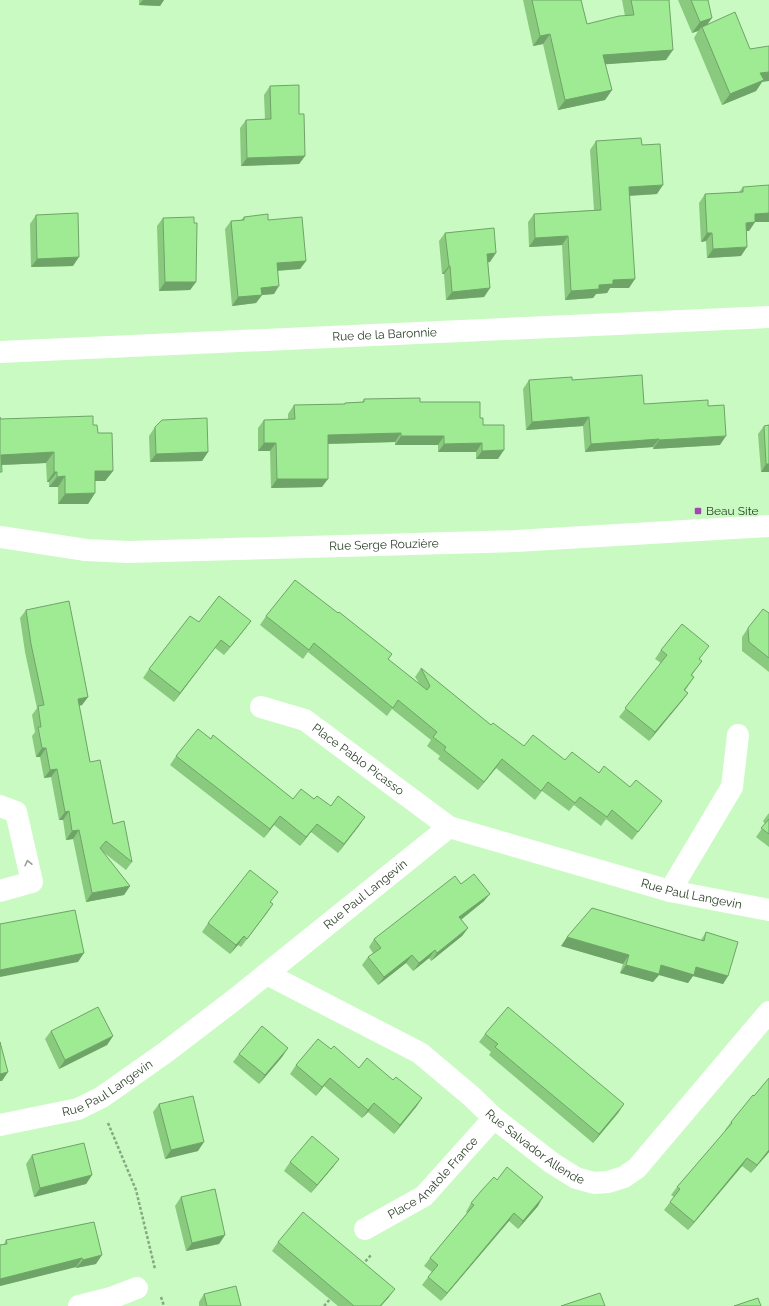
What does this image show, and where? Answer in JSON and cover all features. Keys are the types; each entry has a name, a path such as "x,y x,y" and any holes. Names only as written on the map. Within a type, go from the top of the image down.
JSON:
{"street":[{"name":"Rue de la Baronnie","path":"0,352 769,316"},
{"name":"Rue Serge Rouzière","path":"0,537 86,550 128,552 516,541 769,526"},
{"name":"Place Pablo Picasso","path":"261,707 305,720 449,827"},
{"path":"670,891 732,787 738,735"},
{"path":"0,806 16,812 32,882 0,891"},
{"name":"Rue Paul Langevin","path":"0,1125 78,1109 98,1099 166,1052 267,974 449,827 670,891 769,910"},
{"name":"Rue Salvador Allende","path":"267,974 420,1053 472,1096 494,1118 552,1163 576,1178 594,1183 608,1182 624,1177 637,1168 769,1012"},
{"name":"Place Anatole France","path":"365,1229 424,1196 494,1118"},
{"path":"79,1306 111,1298 137,1288"}],"path":[{"path":"98,1099 136,1190 156,1275"},
{"path":"356,1271 373,1253"},
{"path":"160,1291 164,1306"},
{"path":"324,1306 335,1294"}],"building":[{"path":"532,0 581,0 587,24 619,16 634,15 631,0 669,0 673,50 603,55 612,90 565,100 550,34 540,36"},
{"path":"691,0 708,0 712,18 700,22"},
{"path":"735,12 750,49 769,46 769,72 760,73 764,80 730,94 702,27"},
{"path":"299,85 299,114 304,114 305,156 247,158 246,120 271,119 270,86"},
{"path":"641,138 642,145 660,144 663,185 629,187 635,279 613,280 613,284 599,285 599,289 571,291 568,236 535,238 534,214 601,210 596,141"},
{"path":"769,185 769,213 755,214 755,222 746,223 747,247 713,249 712,233 707,233 705,194 743,192 743,187"},
{"path":"78,213 79,257 37,259 36,215"},
{"path":"268,214 268,220 302,217 306,261 277,263 279,286 261,288 262,295 238,297 231,221 244,220 244,217"},
{"path":"194,217 194,223 197,223 196,282 165,282 163,218"},
{"path":"494,228 496,253 487,254 490,288 452,292 445,233"},
{"path":"642,375 644,404 708,400 708,406 724,405 726,436 591,444 589,417 532,422 529,380 572,377 572,380"},
{"path":"420,398 420,402 480,402 480,418 483,418 483,425 504,425 504,450 482,451 482,443 444,444 444,436 401,436 401,433 328,435 328,479 277,479 276,443 264,443 264,420 295,419 294,405 345,404 364,402 364,399"},
{"path":"93,416 93,425 97,425 98,433 112,433 113,471 95,471 95,493 65,494 65,476 57,477 57,472 54,472 54,452 1,455 2,472 0,472 0,419"},
{"path":"207,418 208,452 156,454 155,427 162,420"},
{"path":"769,425 769,464 766,464 764,426"},
{"path":"295,580 338,613 339,612 392,654 388,659 427,690 430,686 421,668 491,725 493,723 524,746 533,735 565,760 572,752 599,773 604,766 630,787 636,780 662,801 638,832 612,810 607,817 580,797 575,803 548,782 541,791 502,759 484,782 444,750 446,747 433,737 437,732 398,700 393,708 314,643 309,650 266,616"},
{"path":"219,596 251,621 230,647 221,640 180,693 149,669 190,616 199,622"},
{"path":"69,601 88,697 78,699 90,762 100,760 113,824 124,821 132,862 106,841 100,848 130,886 92,893 79,830 72,831 69,811 65,812 57,769 50,770 46,748 42,748 38,727 41,727 38,706 44,705 31,644 26,610"},
{"path":"763,609 769,613 769,658 749,642 748,628"},
{"path":"682,624 709,646 699,659 702,661 691,675 694,677 684,690 688,693 655,732 625,708 667,655 661,650"},
{"path":"198,729 211,739 213,735 293,799 301,789 314,799 317,796 331,806 338,796 365,817 344,844 317,824 306,837 280,816 270,829 176,756"},
{"path":"769,819 769,834 761,828"},
{"path":"250,870 278,892 270,902 273,904 247,939 244,936 236,945 208,923"},
{"path":"474,874 490,894 459,917 468,928 437,953 435,950 419,963 412,955 384,977 368,957 381,948 374,939 455,876 461,884"},
{"path":"592,908 704,941 706,932 738,942 728,976 696,967 694,975 661,965 659,974 626,965 629,955 567,937"},
{"path":"75,910 84,953 0,970 0,924"},
{"path":"98,1007 113,1036 65,1060 51,1031"},
{"path":"508,1007 624,1104 599,1134 495,1047 498,1044 485,1034"},
{"path":"262,1026 288,1048 265,1075 239,1054"},
{"path":"318,1039 331,1049 334,1046 359,1068 367,1058 393,1080 396,1077 422,1098 400,1125 374,1103 368,1110 330,1078 322,1087 296,1065"},
{"path":"0,1042 8,1072 0,1074"},
{"path":"769,1078 769,1150 757,1165 747,1158 694,1222 670,1202 680,1189 677,1187 732,1123 731,1122 753,1095 754,1096"},
{"path":"193,1096 204,1142 171,1150 159,1104"},
{"path":"312,1136 339,1159 317,1185 290,1162"},
{"path":"84,1143 92,1175 40,1188 32,1155"},
{"path":"507,1167 543,1197 523,1221 514,1213 447,1293 428,1277 438,1265 430,1258 474,1205 471,1203 482,1190 494,1177 497,1180"},
{"path":"215,1189 225,1235 192,1243 181,1197"},
{"path":"303,1212 395,1289 380,1306 354,1306 278,1242"},
{"path":"94,1222 102,1255 83,1260 82,1258 0,1279 0,1245 7,1244 6,1240"},
{"path":"236,1286 241,1306 207,1306 204,1294"},
{"path":"600,1293 605,1306 561,1306"},
{"path":"758,1298 761,1306 734,1306"}],"place":[{"name":"Beau Site","path":"698,511"}]}
